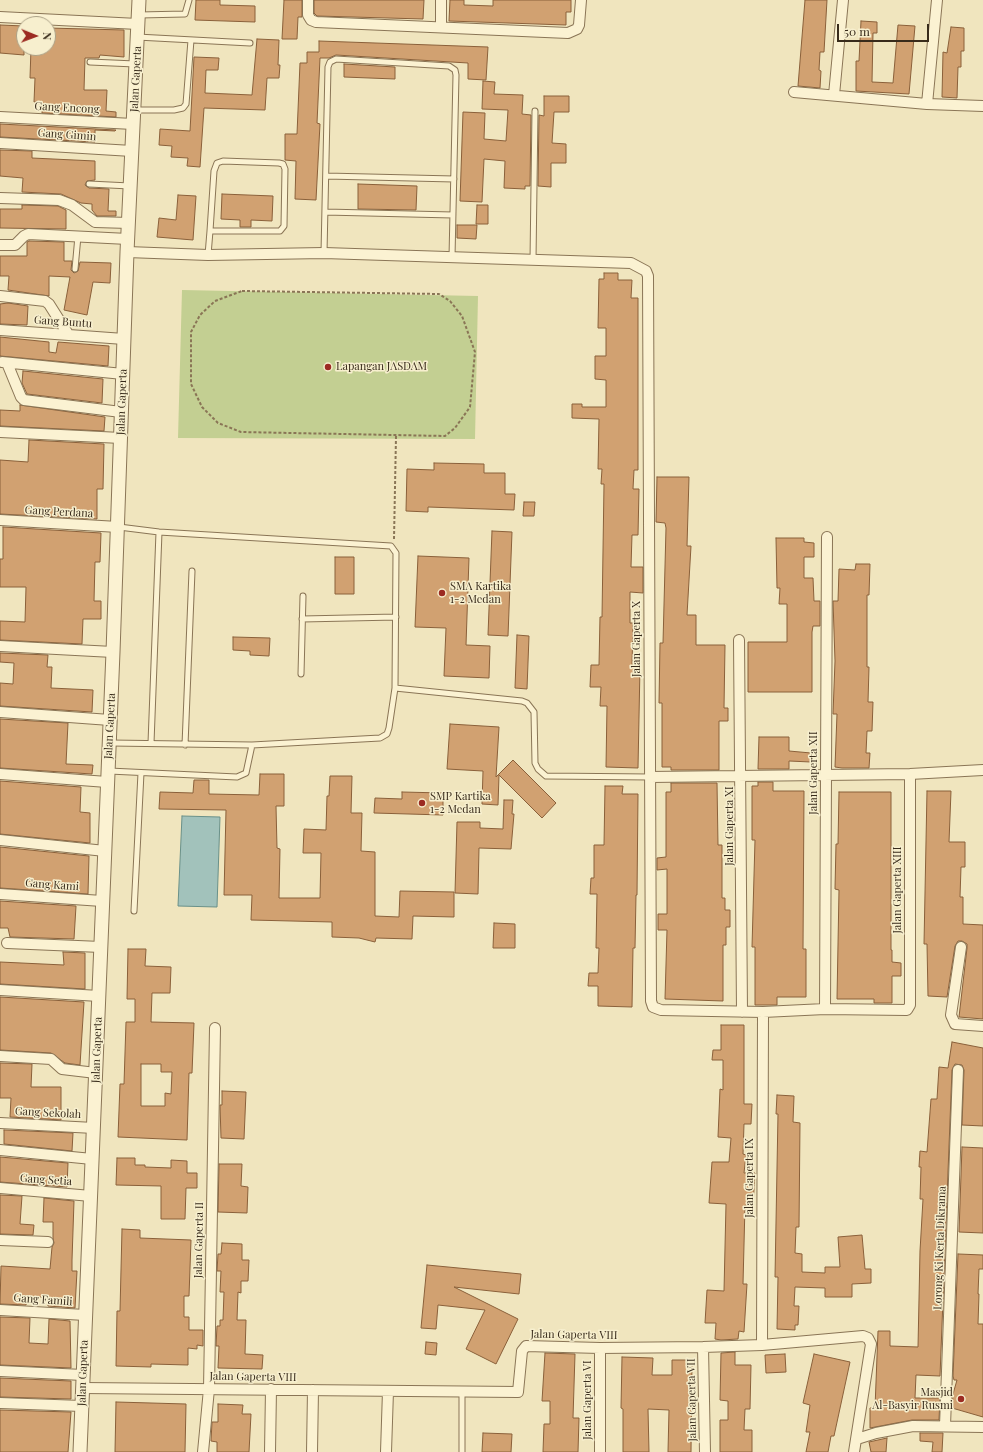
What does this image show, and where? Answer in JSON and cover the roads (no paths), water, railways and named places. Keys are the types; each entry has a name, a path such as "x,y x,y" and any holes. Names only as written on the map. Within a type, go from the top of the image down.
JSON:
{"street":[{"name":"Jalan Gaperta","path":"80,1452 118,527 128,223 139,0"},
{"path":"308,0 308,15 311,20 316,22 568,33 577,29 579,25 581,0"},
{"path":"441,0 441,27"},
{"path":"834,95 843,0"},
{"path":"927,104 937,0"},
{"path":"0,17 138,19"},
{"path":"794,92 927,104 983,106"},
{"name":"Gang Encong","path":"0,117 134,124"},
{"name":"Gang Gimin","path":"0,143 132,151"},
{"path":"0,198 59,200 72,205 95,222 128,223"},
{"path":"0,245 16,245 24,236 28,234 128,238"},
{"path":"127,252 208,255 324,253 534,260"},
{"name":"Jalan Gaperta X","path":"534,260 631,263 642,268 648,276 651,1001 653,1007 661,1010 742,1012"},
{"path":"0,296 45,301 54,310 68,334"},
{"name":"Gang Buntu","path":"0,330 124,339"},
{"path":"3,362 123,374"},
{"path":"3,362 24,400 121,412"},
{"path":"0,432 121,438"},
{"name":"Gang Perdana","path":"0,520 118,527"},
{"name":"Jalan Gaperta XII","path":"825,1009 827,537"},
{"name":"Jalan Gaperta XI","path":"739,640 742,775 742,1012"},
{"path":"0,646 113,652"},
{"path":"0,712 110,720"},
{"path":"650,777 910,774 983,770"},
{"path":"0,774 107,777"},
{"name":"Jalan Gaperta XIII","path":"825,1009 901,1011 907,1010 910,1005 910,774"},
{"path":"0,840 105,851"},
{"name":"Gang Kami","path":"0,894 102,901"},
{"path":"7,943 101,947"},
{"path":"961,947 951,1016 956,1024 983,1026"},
{"path":"0,990 99,996"},
{"path":"742,1012 825,1009"},
{"name":"Jalan Gaperta IX","path":"762,1345 763,1012"},
{"name":"Jalan Gaperta II","path":"203,1452 209,1389 215,1028"},
{"path":"0,1056 51,1059 62,1069 96,1073"},
{"name":"Lorong Ki Kerta Dikrama","path":"945,1426 958,1070"},
{"name":"Gang Sekolah","path":"0,1123 94,1128"},
{"path":"0,1150 92,1159"},
{"name":"Gang Setia","path":"0,1188 91,1196"},
{"path":"0,1240 48,1242"},
{"name":"Gang Famili","path":"0,1310 85,1315"},
{"name":"Jalan Gaperta VIII","path":"82,1388 518,1392 523,1349 526,1346 600,1348 703,1347 762,1345 863,1336 868,1338 871,1344 854,1452"},
{"name":"Jalan Gaperta VII","path":"703,1347 705,1452"},
{"name":"Jalan Gaperta VI","path":"600,1348 600,1452"},
{"path":"0,1371 83,1375"},
{"path":"270,1452 271,1389"},
{"path":"312,1452 313,1390"},
{"path":"386,1452 388,1390"},
{"path":"0,1403 82,1406"},
{"path":"857,1439 876,1433 913,1426 983,1427"}],"lane":[{"path":"138,19 185,14 188,0"},
{"path":"138,37 250,42"},
{"path":"134,110 174,110 183,108 186,104 191,40"},
{"path":"324,253 328,67 330,62 336,59 452,68 456,75 452,258"},
{"path":"90,62 136,64"},
{"path":"534,260 535,111"},
{"path":"208,255 214,171 217,163 223,161 279,162 283,164 285,169 284,226 280,231 210,231"},
{"path":"326,176 454,179"},
{"path":"89,184 130,186"},
{"path":"325,212 453,215"},
{"path":"76,269 78,236"},
{"path":"109,743 252,745 380,738 387,734 389,728 395,688 396,553 394,548 388,545 158,532 118,527"},
{"path":"151,743 158,532"},
{"path":"185,745 192,571"},
{"path":"301,674 303,596"},
{"path":"302,620 396,617"},
{"path":"395,688 515,700 527,703 534,712 535,763 542,774 552,777 650,777"},
{"path":"107,777 142,773 237,778 243,776 248,769 252,745"},
{"path":"134,911 142,773"},
{"path":"462,1391 462,1452"}],"water":[{"path":"182,816 220,817 217,907 178,906"}],"place":[{"name":"Lapangan JASDAM","path":"328,367"},
{"name":"SMA Kartika 1-2 Medan","path":"442,593"},
{"name":"SMP Kartika 1-2 Medan","path":"422,803"},
{"name":"Masjid Al-Basyir Rusmi","path":"961,1399"}]}
